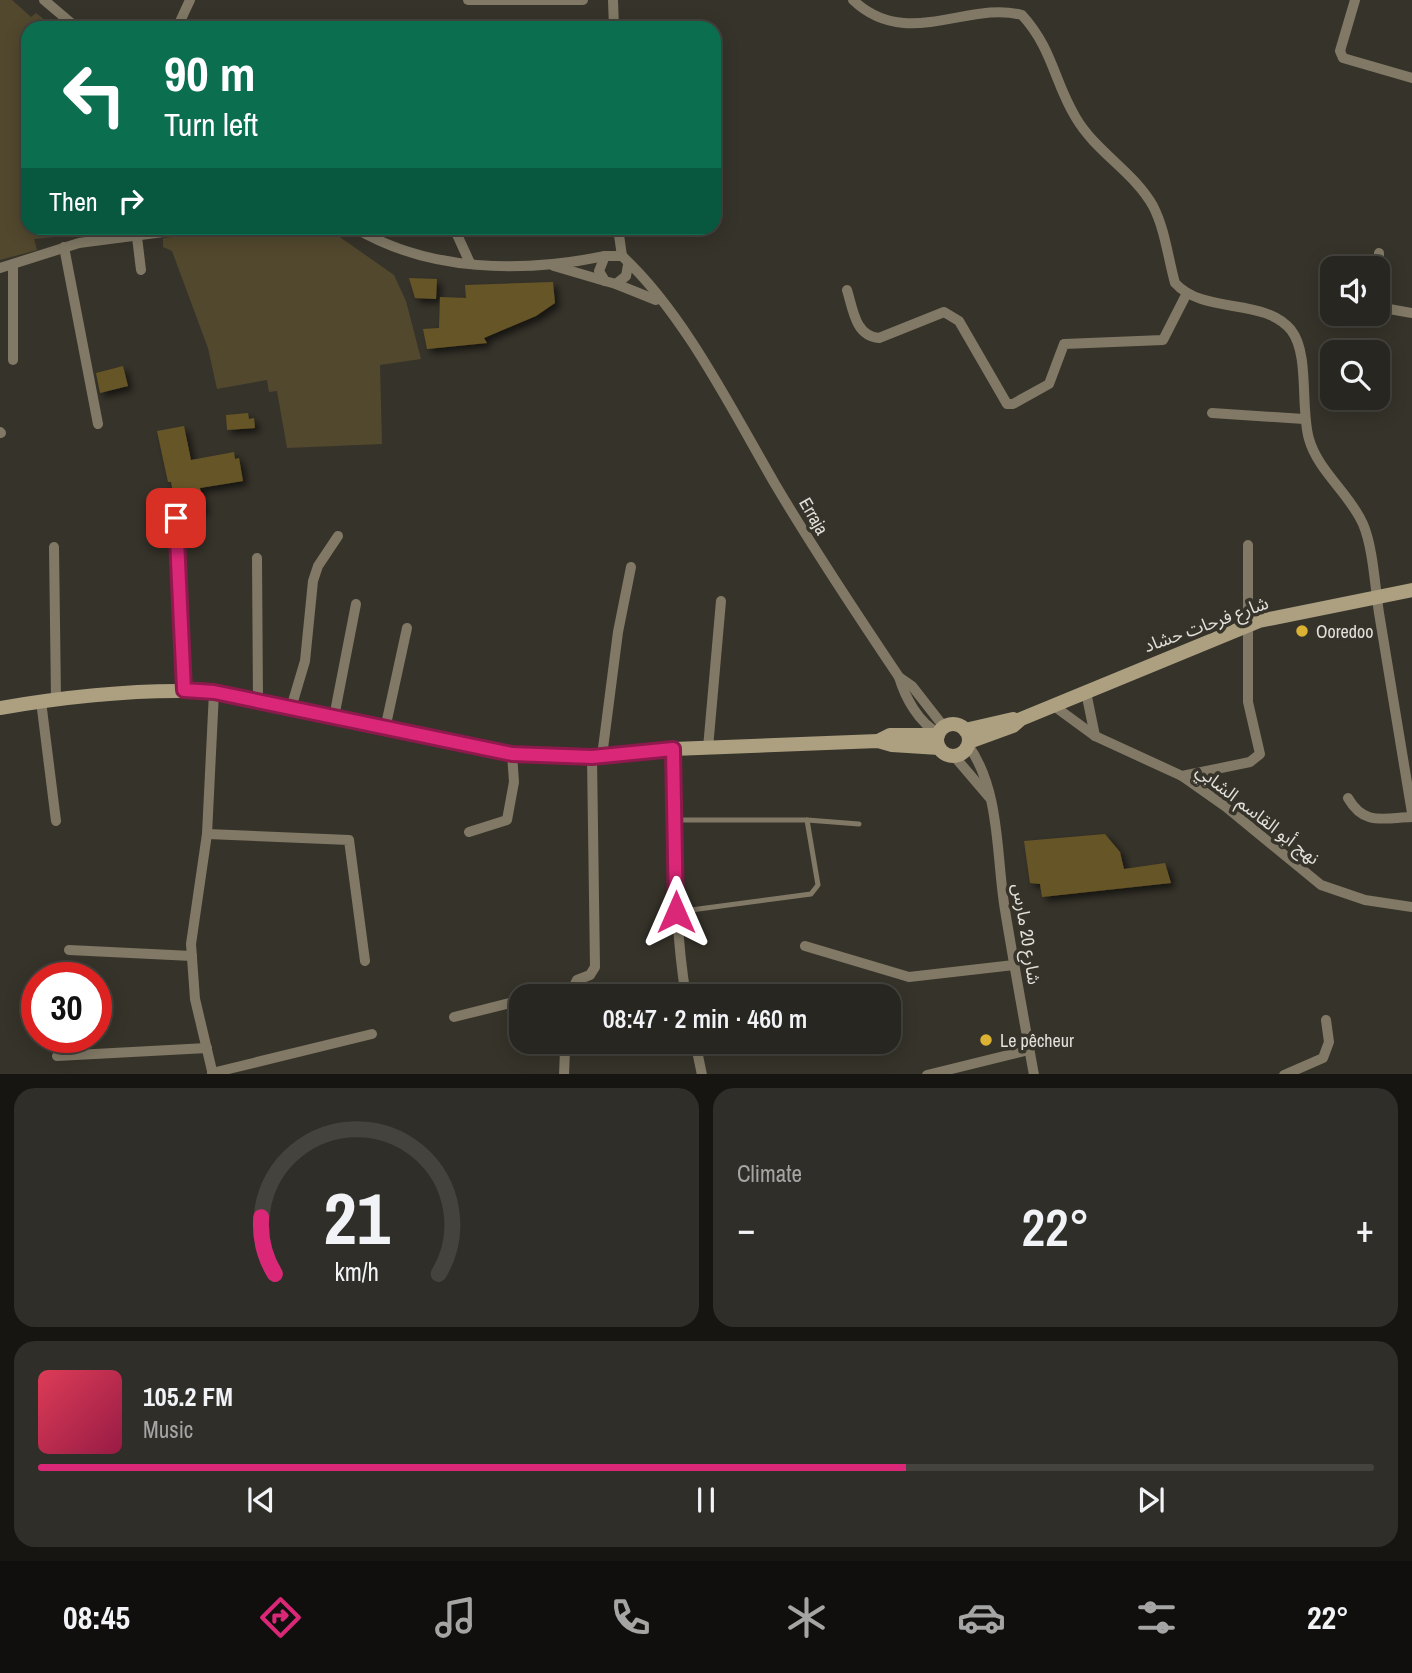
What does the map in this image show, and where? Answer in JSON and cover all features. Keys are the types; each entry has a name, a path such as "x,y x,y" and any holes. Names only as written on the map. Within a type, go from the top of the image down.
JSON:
{"main road":[{"name":"شارع فرحات حشاد","path":"968,739 1013,726 1021,719 1246,626 1412,590"},
{"path":"0,708 48,700 184,690 214,692 512,754 597,756 673,749 878,741 890,735 940,736 958,725 968,739 963,752 954,756 940,736"}],"street":[{"path":"44,0 69,21"},
{"path":"180,21 190,0"},
{"path":"468,0 583,0"},
{"path":"613,0 614,21"},
{"path":"853,0 888,21 936,18 990,9 1022,15 1050,55 1069,107 1081,128 1142,191 1153,207 1175,283 1187,293 1283,322 1292,332 1301,358 1304,419 1310,442 1364,526 1412,815 1367,819 1355,811 1348,798"},
{"path":"1355,0 1340,51 1343,58 1412,78"},
{"path":"0,268 64,247 150,235"},
{"path":"370,235 415,256 470,263 548,265 616,257"},
{"path":"457,235 470,263"},
{"path":"611,282 626,276 616,257 616,235"},
{"path":"137,237 141,270"},
{"path":"64,247 98,424"},
{"path":"1379,253 1378,307 1412,313"},
{"path":"611,282 599,271 616,257"},
{"name":"Erraja","path":"616,257 667,308 726,399 814,551 899,677 912,686 940,736"},
{"path":"13,265 13,359"},
{"path":"548,265 642,292 667,308"},
{"path":"847,290 859,326 864,334 871,337 879,338 944,312 952,314 960,321 1007,404 1013,404 1049,384 1064,344 1163,340 1187,293"},
{"path":"1212,413 1304,419"},
{"path":"176,518 184,690"},
{"path":"291,708 305,661 313,581 318,566 338,536"},
{"path":"1182,776 1250,762 1260,754 1248,702 1248,545"},
{"path":"54,547 48,700 56,821"},
{"path":"257,558 258,701"},
{"path":"576,984 577,980 590,975 595,967 597,756 631,567"},
{"path":"708,748 721,601"},
{"path":"334,717 356,604"},
{"path":"385,729 407,628"},
{"path":"214,692 207,834 194,911 192,956 195,999 213,1074 372,1034"},
{"path":"1086,692 1095,736"},
{"name":"نهج أبو القاسم الشابي","path":"1054,706 1095,736 1182,776 1226,807 1321,885 1365,900 1412,907"},
{"name":"شارع 20 مارس","path":"968,739 983,768 990,799 1014,965 1034,1074"},
{"path":"673,749 676,912 685,984"},
{"path":"469,832 507,820 514,782 512,754"},
{"path":"954,756 990,799"},
{"path":"207,834 349,840 366,961"},
{"path":"805,946 909,977 1014,965"},
{"path":"69,950 192,956"},
{"path":"454,1017 509,1003"},
{"path":"1284,1074 1323,1058 1329,1042 1326,1020"},
{"path":"57,1056 207,1048"},
{"path":"927,1074 1029,1050"},
{"path":"564,1074 565,1054"},
{"path":"698,1054 702,1074"}],"lane":[{"path":"676,820 807,820 859,824"},
{"path":"676,912 811,894 818,885 807,820"}],"shaded area":[{"path":"0,0 12,0 31,17 36,13 46,21 21,21 21,235 75,235 34,239 37,250 0,260"},
{"path":"186,235 337,235 394,275 406,301 421,359 380,365 382,444 287,448 277,391 269,392 267,380 217,389 208,348 172,251 163,247 163,238"}],"building":[{"path":"409,278 437,279 436,299 415,298"},
{"path":"553,282 555,303 536,316 484,338 487,343 427,349 423,329 439,328 440,297 466,298 465,285"},
{"path":"123,366 128,386 100,393 96,373"},
{"path":"248,413 249,419 254,418 255,428 227,430 226,415"},
{"path":"184,426 191,460 234,452 235,459 239,458 243,481 200,488 204,511 183,515 178,503 175,504 171,482 168,482 157,431"},
{"path":"1105,834 1120,852 1124,869 1165,863 1171,883 1042,897 1040,884 1030,883 1024,841"}],"place":[{"name":"Ooredoo","path":"1302,631"},
{"name":"Le pêcheur","path":"986,1040"}],"route":[{"path":"176,518 184,690 214,692 467,747 512,754 592,757 673,749 676,912"}]}
